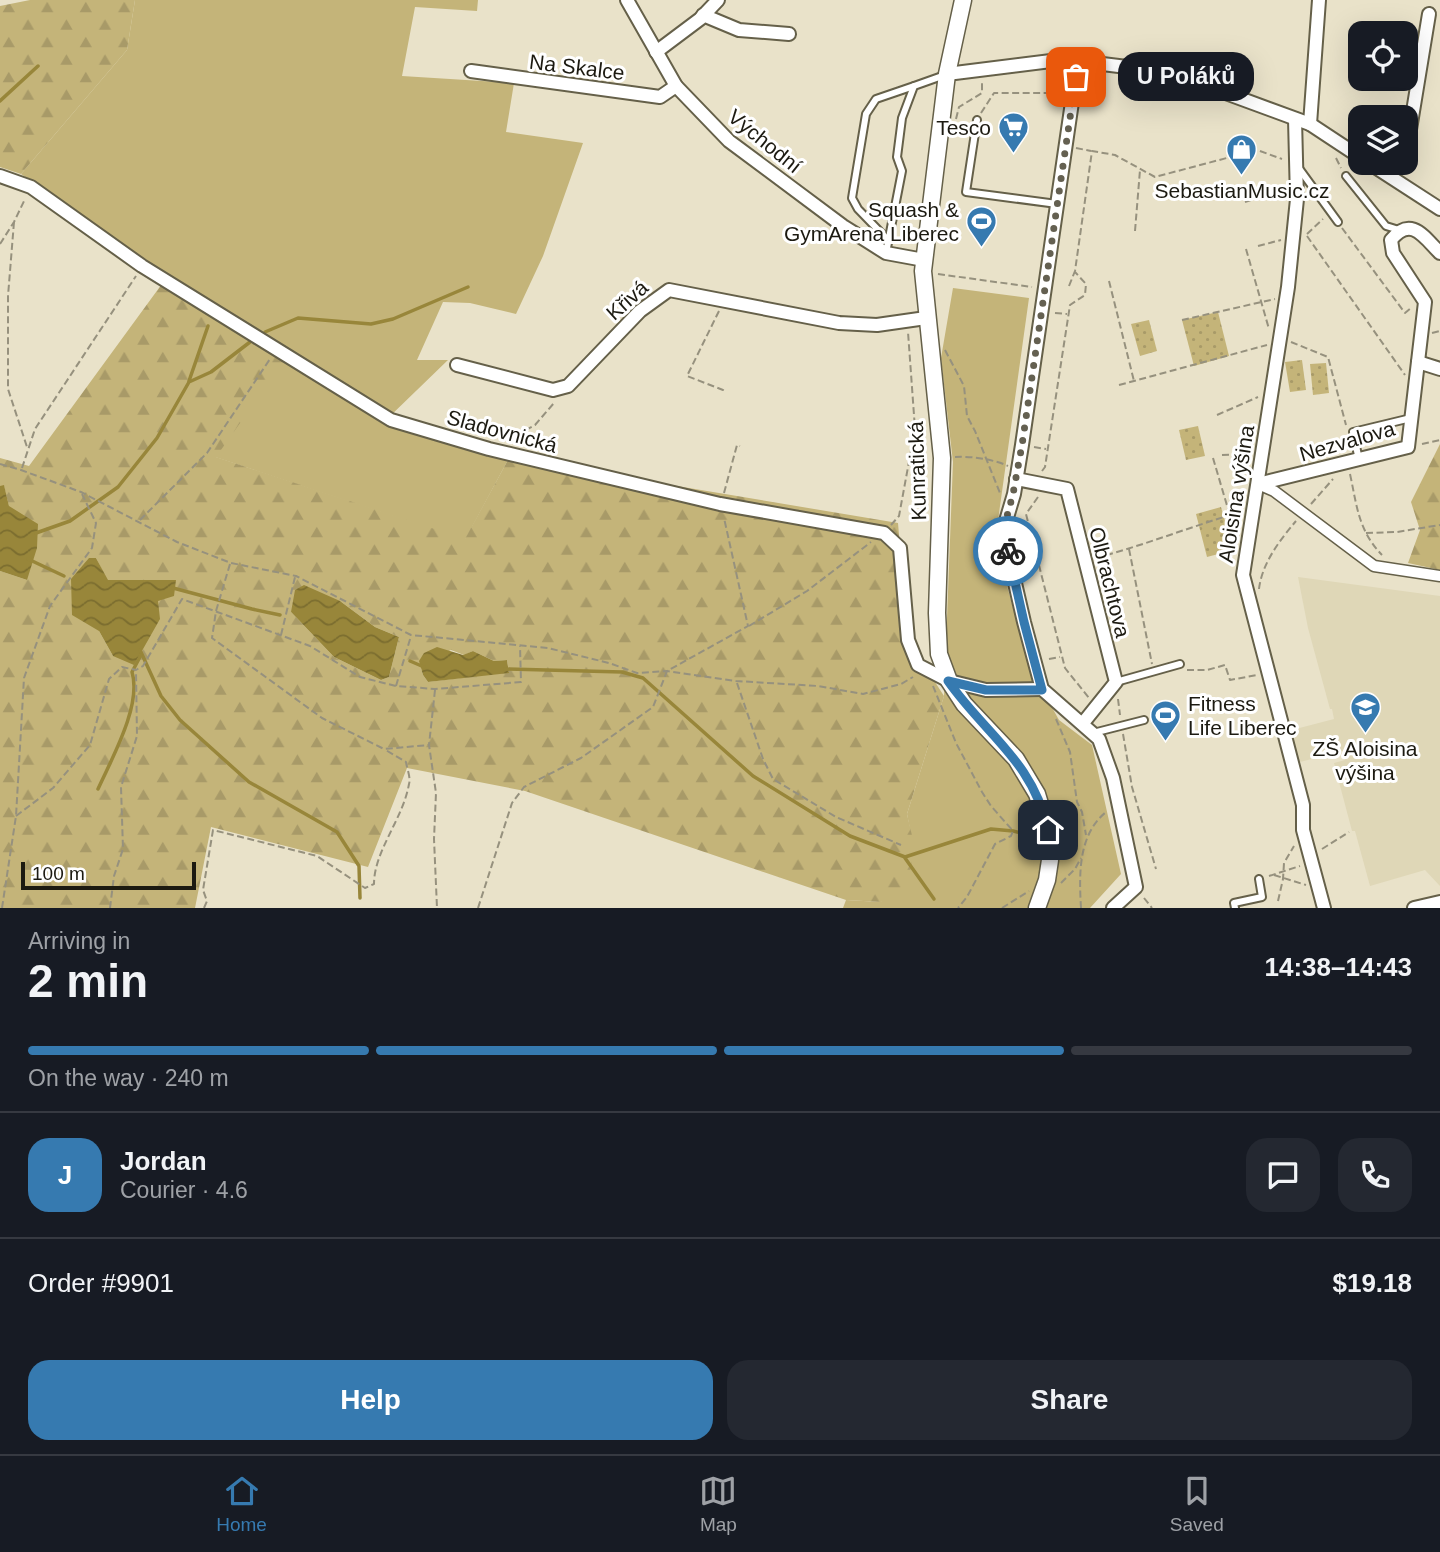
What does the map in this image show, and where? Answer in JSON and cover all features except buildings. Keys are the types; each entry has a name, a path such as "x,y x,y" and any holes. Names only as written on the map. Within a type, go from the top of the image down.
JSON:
{"street":[{"name":"Východní","path":"627,0 676,86 729,141 843,226 923,266"},
{"path":"656,52 704,15 718,0"},
{"name":"Kunratická","path":"963,0 947,74 923,266 926,318 942,458 937,613 939,654 948,681 964,704 1016,759 1037,794 1044,812 1050,860 1037,908"},
{"path":"1310,124 1319,0"},
{"path":"1414,105 1429,14"},
{"path":"704,15 739,30 789,34"},
{"path":"947,74 980,68 1078,61 1135,68 1204,85 1310,124 1348,149"},
{"path":"1078,61 1017,475 1003,531 1042,690 1099,739 1113,778 1136,887 1113,908"},
{"name":"Na Skalce","path":"471,71 660,97 676,86"},
{"name":"Aloisina výšina","path":"1295,119 1296,185 1293,237 1243,575 1303,804 1303,830 1324,908"},
{"path":"1387,175 1440,209"},
{"path":"1401,184 1403,175"},
{"name":"Sladovnická","path":"0,176 31,187 142,266 391,421 489,449 720,504 884,533"},
{"path":"1399,230 1406,227 1416,230 1440,253"},
{"name":"Nezvalova","path":"1258,484 1408,447 1425,302 1393,253 1391,240 1399,230"},
{"name":"Křivá","path":"568,386 640,311 669,290 839,323 877,325 926,318"},
{"path":"1418,362 1440,369"},
{"path":"457,365 553,390 568,386"},
{"name":"Olbrachtova","path":"1017,475 1032,482 1067,489 1116,682"},
{"path":"1258,484 1274,491 1374,566 1440,576"},
{"path":"884,533 900,548 908,640 918,665 948,681 986,690 1042,690"},
{"path":"1083,723 1116,682"},
{"path":"1414,908 1440,902"}],"lane":[{"path":"887,246 852,198 866,114 876,99 947,74"},
{"path":"887,246 902,171 897,157 902,118 914,86"},
{"path":"977,120 966,192 1057,204"},
{"path":"1296,164 1338,222"},
{"path":"1346,176 1386,226 1399,230"},
{"path":"1354,461 1353,432 1412,418"},
{"path":"1116,682 1180,664"},
{"path":"1093,733 1144,720"},
{"path":"1235,908 1234,903 1262,897 1259,879"}],"path":[{"path":"956,119 959,107 982,93 980,68"},
{"path":"977,120 994,93 1074,93"},
{"path":"1339,143 1336,160 1346,176"},
{"path":"1066,147 1115,155 1155,177 1257,150 1296,164"},
{"path":"1069,286 1075,271 1092,151"},
{"path":"1135,230 1140,169"},
{"path":"1245,202 1296,185"},
{"path":"0,244 31,187"},
{"path":"1331,213 1306,235 1415,389"},
{"path":"14,222 8,296 8,389 27,448"},
{"path":"1338,222 1405,313"},
{"path":"1258,246 1293,237"},
{"path":"1246,249 1277,342"},
{"path":"22,470 35,429 142,266"},
{"path":"923,266 1045,289"},
{"path":"1032,482 1045,467 1070,305 1085,295 1086,284 1075,271"},
{"path":"1109,281 1134,381"},
{"path":"1182,320 1286,298"},
{"path":"724,300 687,376 723,390 724,386"},
{"path":"1042,311 1068,314"},
{"path":"478,908 512,803 524,787 581,758 653,707 667,671 807,591 884,533 899,516 915,429 907,322"},
{"path":"1119,386 1277,342 1328,357 1347,430 1353,432"},
{"path":"139,520 207,453 277,348"},
{"path":"945,348 964,386 967,416 1009,511"},
{"path":"489,449 535,425 568,386"},
{"path":"1217,415 1272,391"},
{"path":"1408,447 1440,440"},
{"path":"740,446 737,445 720,504 748,626"},
{"path":"1222,456 1262,454"},
{"path":"942,458 965,457 1000,462 1017,475"},
{"path":"1213,458 1237,540"},
{"path":"1259,591 1260,580 1278,542 1354,461"},
{"path":"1354,461 1367,540 1396,570"},
{"path":"0,464 81,492 177,542 231,564 296,576 411,635 548,648 637,673 667,671 736,681 818,685 863,694 901,684 925,669 945,711 956,743 975,779 991,806 1013,831 1011,836 995,844 967,897 958,908"},
{"path":"1046,485 1026,514 1061,656 1069,676 1096,706"},
{"path":"2,908 16,816 24,678 50,606 92,548 96,523 81,492"},
{"path":"1085,560 1129,550 1156,538 1230,515"},
{"path":"1365,533 1397,532 1440,524"},
{"path":"1129,550 1153,672"},
{"path":"204,908 207,901 202,890 213,830 317,856 365,888 374,884 374,869 396,825 410,782 406,762 322,718 212,638 216,611 231,564"},
{"path":"281,635 296,576"},
{"path":"16,816 53,788 90,746 109,679 122,667 136,670 143,666 182,599 310,646 360,677 396,686 435,689 521,682 520,645"},
{"path":"396,686 411,635"},
{"path":"1034,663 1061,656"},
{"path":"1180,664 1189,671 1225,665 1230,680 1268,672"},
{"path":"110,908 114,876 123,849 121,787 137,736 136,670"},
{"path":"736,681 763,759 773,779 836,817 901,845"},
{"path":"1116,682 1132,787 1156,869"},
{"path":"435,689 429,745 436,793 433,839 437,908"},
{"path":"1052,710 1070,752 1077,802 1082,811 1086,835 1082,857 1081,908"},
{"path":"384,749 429,745"},
{"path":"1086,835 1094,823 1118,803"},
{"path":"1278,901 1284,863 1293,848 1295,838 1303,830"},
{"path":"1259,879 1284,872 1310,860 1349,832"},
{"path":"1002,908 1026,892 1044,890 1063,882 1082,857"},
{"path":"1273,875 1319,891"}],"shaded area":[{"name":"ZŠ Aloisina výšina","path":"1298,577 1440,596 1440,886 1425,870 1370,886 1334,763 1345,760 1343,751 1296,763 1288,731 1334,719 1308,628"}],"green space":[{"path":"30,0 135,0 127,50 21,174 0,167 0,6"},
{"path":"135,0 478,0 477,11 415,7 402,76 514,83 506,132 583,143 543,256 516,314 470,303 443,302 417,360 448,360 386,420 509,458 465,540 215,457 167,277 21,174 127,50"},
{"path":"167,277 286,358 216,457 465,539 509,458 898,523 908,640 944,696 907,814 914,844 908,888 881,902 846,900 525,791 407,768 368,867 211,827 195,908 0,908 0,571 27,580 4,486 0,486 0,458 29,466","holes":["96,558 107,580 113,656 99,631","340,601 375,627 399,637 389,677 381,680 334,657 291,612","451,650 464,655 473,651 494,661 507,660 509,672 428,682 420,664"]},
{"path":"953,288 1029,298 995,542 1029,666 1059,720 1092,745 1121,874 1090,908 843,908 846,900 881,902 913,844 907,814 944,696 953,462 941,358"},
{"path":"1218,312 1229,356 1194,366 1182,320"},
{"path":"1149,320 1157,351 1140,356 1131,324"},
{"path":"1302,360 1306,390 1290,392 1285,362"},
{"path":"1326,363 1329,393 1313,395 1310,364"},
{"path":"1198,426 1205,456 1186,460 1179,430"},
{"path":"1440,444 1440,570 1408,563 1420,530 1411,502"},
{"path":"1221,507 1233,550 1207,557 1196,514"}],"water":[{"path":"4,485 9,506 38,524 37,548 27,580 0,571 0,486"},
{"path":"89,558 96,558 108,580 176,580 174,596 158,601 160,619 134,665 113,656 99,631 72,615 71,579"},
{"path":"304,585 340,601 375,627 399,637 389,677 381,680 334,657 291,612 295,590"},
{"path":"437,647 463,655 473,651 494,661 507,660 509,673 428,682 419,661 424,653"}],"waterway":[{"path":"0,101 38,66"},
{"path":"265,332 298,318 371,324 393,319 468,287"},
{"path":"189,381 208,326"},
{"path":"36,533 70,521 118,487 157,438 189,382 211,372 250,342"},
{"path":"28,559 64,576"},
{"path":"173,588 280,615"},
{"path":"140,650 161,696 180,720 249,782 337,832 359,866 360,898"},
{"path":"98,789 124,731 133,700 132,672 141,655"},
{"path":"410,661 424,667"},
{"path":"505,669 622,672 643,678 753,776 850,836 905,857 991,829 1030,835"},
{"path":"905,858 934,899"}],"way so far":[{"path":"1008,551 1003,531 1022,445 1076,77"}],"place":[{"name":"U Poláků","path":"1076,77"},
{"name":"Tesco","path":"1014,154"},
{"name":"SebastianMusic.cz","path":"1242,177"},
{"name":"Squash & GymArena Liberec","path":"982,248"},
{"name":"ZŠ Aloisina výšina","path":"1365,735"},
{"name":"Fitness Life Liberec","path":"1165,742"}],"route":[{"path":"1008,551 1042,690 986,690 948,681 964,704 1003,744 1028,776 1044,812 1048,830"}]}
